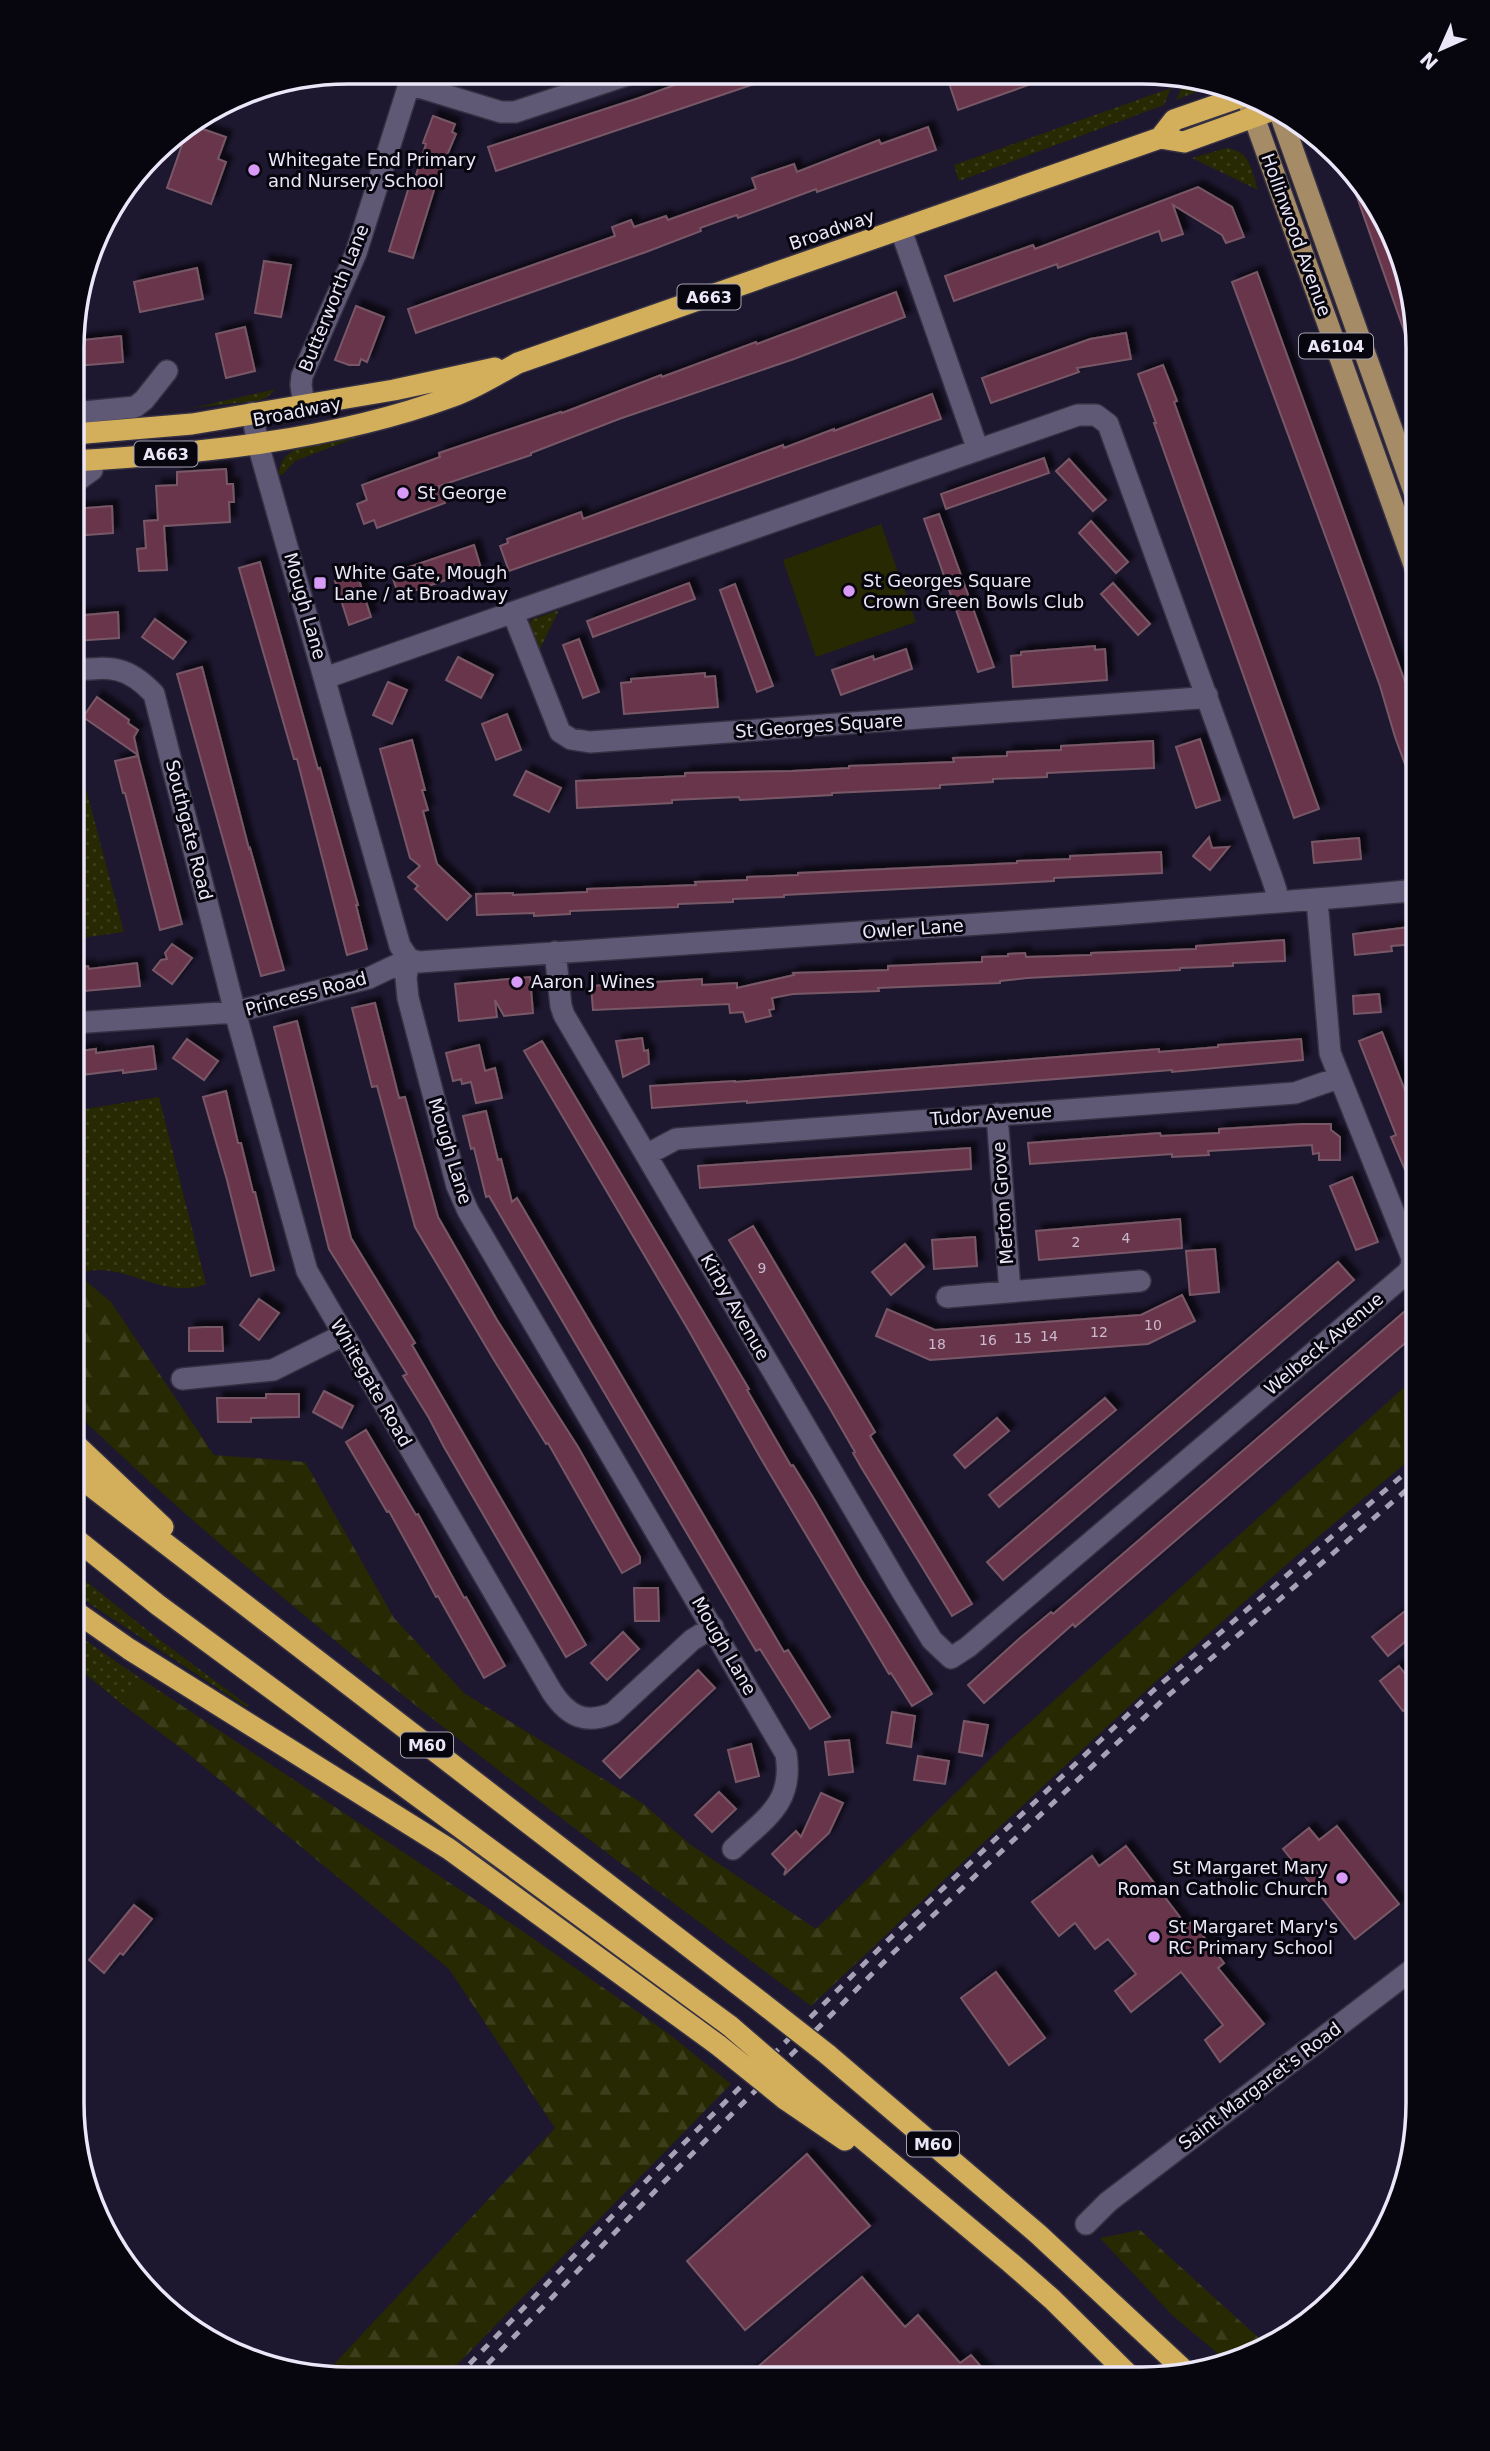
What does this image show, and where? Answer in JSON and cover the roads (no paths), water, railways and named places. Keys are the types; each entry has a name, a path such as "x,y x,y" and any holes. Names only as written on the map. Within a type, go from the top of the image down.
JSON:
{"highway":[{"name":"Broadway","path":"1160,138 1174,120 1230,99"},
{"name":"Broadway","path":"84,461 258,444 381,419 453,397 518,363 1160,138 1184,142 1265,114"},
{"name":"Broadway","path":"84,432 192,425 394,390 443,377 518,363"},
{"path":"84,1453 267,1623"},
{"name":"M60","path":"84,1479 827,2054 1075,2266 1178,2365"},
{"name":"M60","path":"84,1546 158,1605 730,2026 791,2092"},
{"name":"M60","path":"84,1617 129,1649 449,1849 718,2045 791,2092 940,2203 1052,2299 1121,2367"}],"main road":[{"name":"Hollinwood Avenue","path":"1251,108 1406,542"},
{"name":"Hollinwood Avenue","path":"1284,126 1406,469"},
{"path":"1285,204 1309,196"}],"street":[{"name":"Butterworth Lane","path":"304,405 302,376 356,253 409,84"},
{"path":"427,84 501,112 514,112 587,84"},
{"path":"901,230 978,450"},
{"path":"84,413 135,407 167,371"},
{"name":"Mough Lane","path":"253,414 258,444 400,946 409,959 406,978 408,998 457,1186 468,1211 786,1754 789,1774 786,1793 776,1809 733,1849"},
{"path":"326,678 1078,415 1096,415 1108,424 1276,890 1277,902"},
{"path":"84,462 92,470 84,476"},
{"name":"St Georges Square","path":"513,613 560,732 571,739 590,742 1199,698 1207,695"},
{"name":"Southgate Road","path":"84,669 106,667 123,670 154,694 235,1012"},
{"name":"Owler Lane","path":"409,959 419,962 817,936 1406,891"},
{"name":"Welbeck Avenue","path":"1317,900 1330,1052 1338,1078 1406,1243"},
{"name":"Kirby Avenue","path":"555,952 564,1015 903,1593 942,1652"},
{"name":"Princess Road","path":"84,1022 235,1012 369,978 409,959"},
{"name":"Whitegate Road","path":"235,1012 307,1272 561,1706 581,1718 600,1718 613,1713 692,1640 713,1627"},
{"name":"Tudor Avenue","path":"646,1155 676,1139 1295,1093 1338,1078"},
{"name":"Merton Grove","path":"997,1115 1010,1292"},
{"name":"Welbeck Avenue","path":"942,1652 950,1658 968,1647 1406,1274"},
{"path":"947,1297 1140,1281"},
{"path":"182,1379 273,1370 343,1335"},
{"name":"Saint Margaret's Road","path":"1086,2224 1109,2214 1406,1975"}],"railway":[{"path":"467,2367 650,2177 885,1943 1154,1690 1406,1472"},
{"path":"485,2367 660,2186 894,1952 1163,1700 1406,1490"}],"place":[{"name":"Whitegate End Primary and Nursery School","path":"254,170"},
{"name":"St George","path":"403,493"},
{"name":"White Gate, Mough Lane / at Broadway","path":"320,583"},
{"name":"St Georges Square Crown Green Bowls Club","path":"849,591"},
{"name":"Aaron J Wines","path":"517,982"},
{"name":"St Margaret Mary Roman Catholic Church","path":"1342,1878"},
{"name":"St Margaret Mary's RC Primary School","path":"1154,1937"}]}
